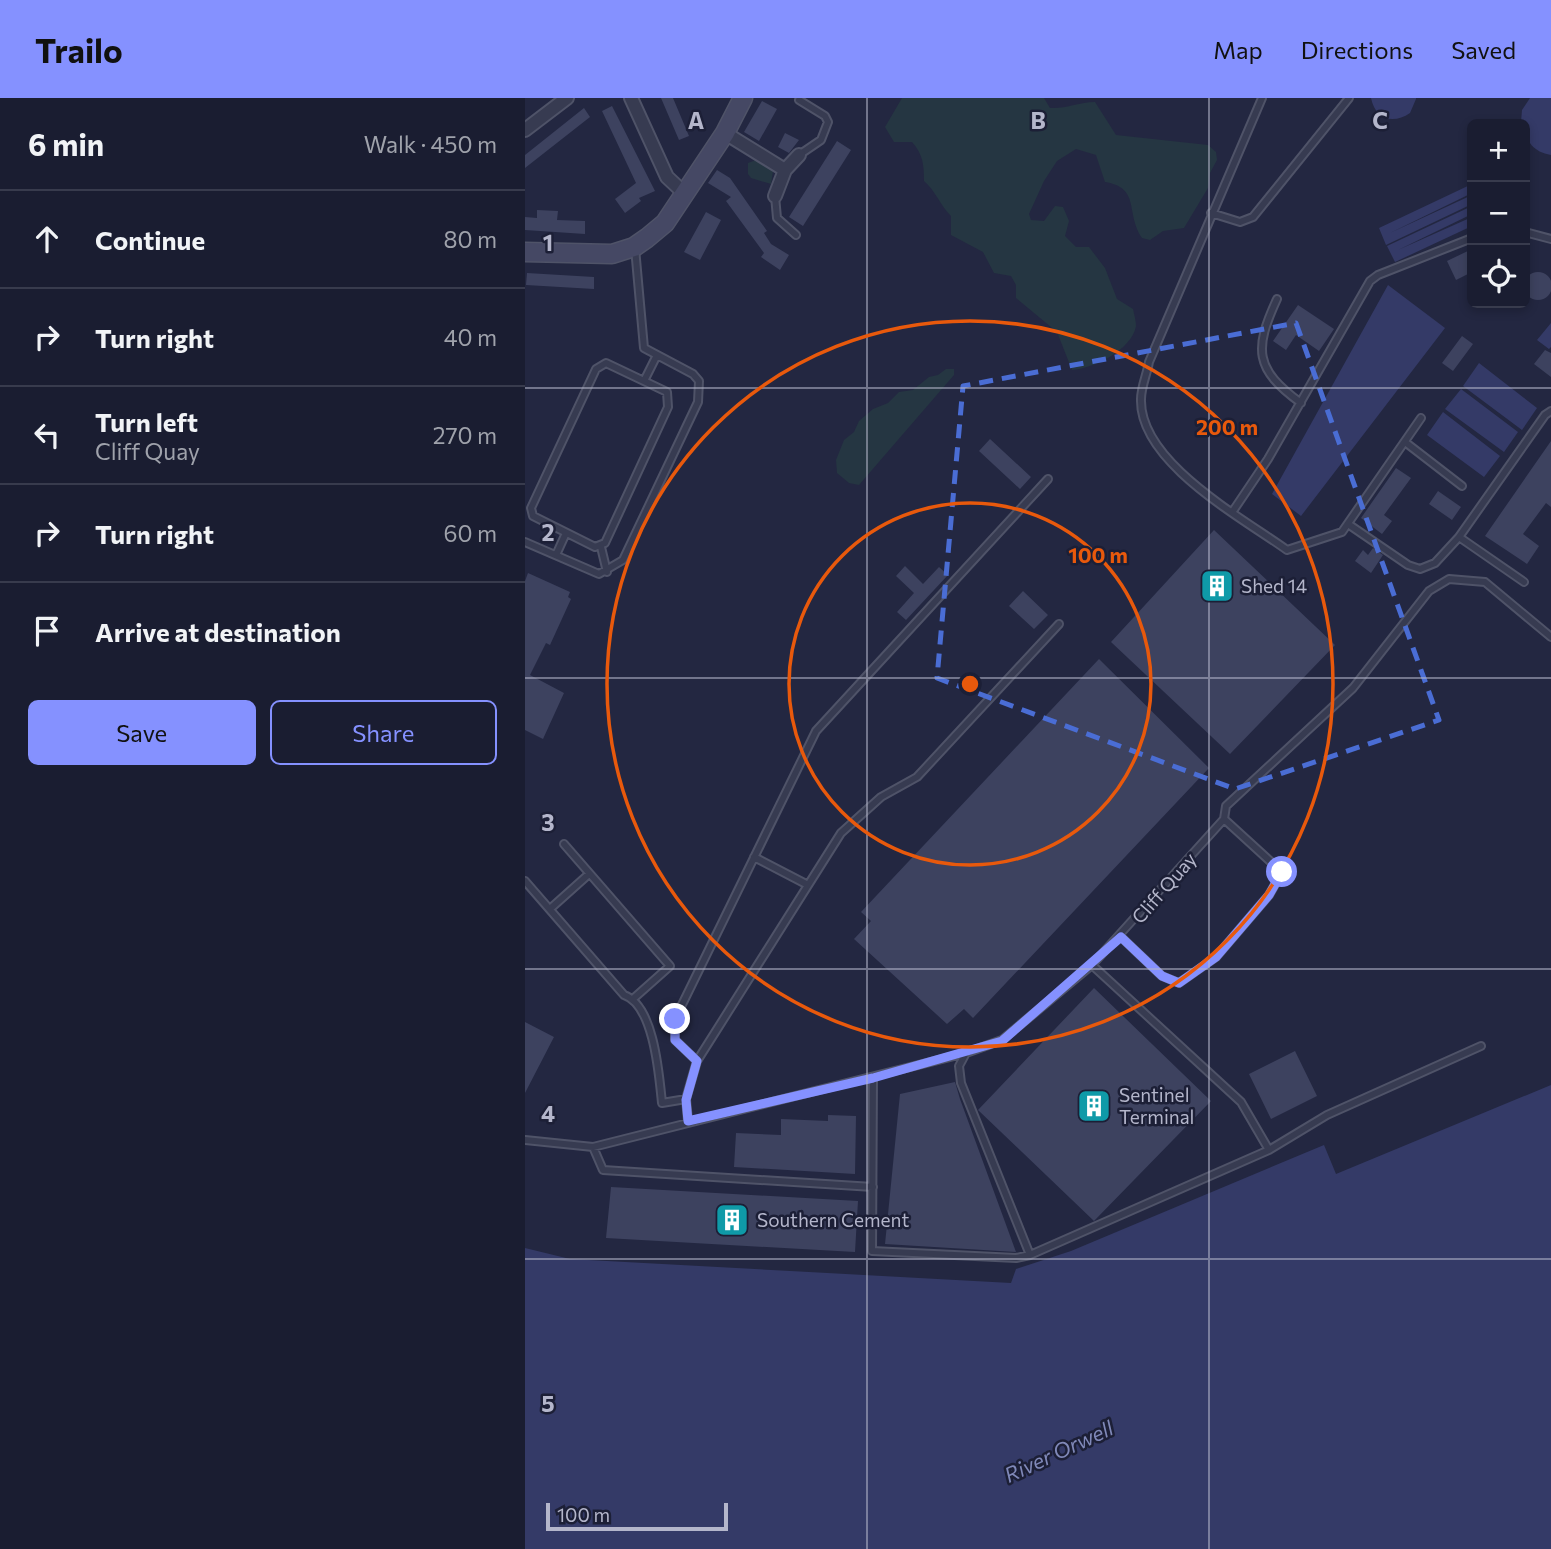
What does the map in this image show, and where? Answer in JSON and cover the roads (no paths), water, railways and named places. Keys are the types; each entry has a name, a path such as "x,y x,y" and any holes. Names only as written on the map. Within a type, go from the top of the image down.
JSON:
{"street":[{"path":"525,130 567,98"},
{"path":"631,98 667,177 683,192"},
{"path":"525,252 590,256 612,254 634,247 665,223 725,132 743,98"},
{"path":"725,132 785,170"},
{"path":"775,196 785,170 799,155"}],"lane":[{"path":"1262,98 1149,362 1141,400 1150,437 1174,468 1287,550 1342,532 1422,418"},
{"path":"1211,213 1240,222 1253,217 1349,98"},
{"path":"799,100 825,116 828,122 821,140 799,155"},
{"path":"775,196 777,218 796,235"},
{"path":"1530,233 1551,239"},
{"path":"1233,511 1301,403 1370,281 1378,275 1467,240"},
{"path":"525,542 599,574 607,572 623,560 698,402 699,381 693,374 644,348 634,247"},
{"path":"1277,299 1262,331 1260,353 1266,370 1281,388 1301,403"},
{"path":"644,381 657,355"},
{"path":"601,547 533,516 531,508 596,369 606,363 667,392 669,407 601,547 607,572"},
{"path":"1348,524 1408,565 1420,569 1435,563 1459,537 1545,415 1551,411"},
{"path":"1405,442 1462,486"},
{"path":"697,1061 675,1040 675,1019 816,731 830,712 1048,479"},
{"path":"556,555 566,533"},
{"path":"1459,537 1524,583"},
{"name":"Cliff Quay","path":"525,1140 593,1147 688,1121 873,1078 1002,1041 1121,937 1224,820 1226,806 1353,688 1429,591 1449,579 1485,582 1551,637"},
{"path":"688,1121 686,1100 697,1061 841,833 881,797 917,777 1059,624"},
{"path":"1121,937 1162,976 1179,983 1216,957 1269,895 1282,872 1224,820"},
{"path":"564,844 670,966 634,998"},
{"path":"754,857 808,885"},
{"path":"551,908 589,874"},
{"path":"525,881 625,995 634,998 646,1018 663,1103 686,1100"},
{"path":"1092,965 1241,1102 1269,1150"},
{"path":"873,1078 873,1251 1016,1258 1031,1255 1269,1150 1327,1115 1482,1046"},
{"path":"965,1053 959,1066 961,1083 1031,1255"},
{"path":"593,1147 603,1170 873,1187"}],"water":[{"path":"1371,98 1416,99 1410,113 1391,119 1376,111"},
{"path":"1530,98 1551,98 1551,155 1540,151 1530,142 1530,119 1521,119 1522,110"},
{"path":"1467,186 1467,195 1390,233 1467,197 1467,206 1386,245 1379,228"},
{"path":"1467,208 1467,216 1398,250 1467,219 1467,228 1395,262 1387,246"},
{"path":"1388,285 1445,328 1301,516 1272,494"},
{"path":"1551,323 1551,347 1549,349 1537,340"},
{"path":"1479,363 1537,408 1522,430 1463,386"},
{"path":"1461,389 1518,432 1504,452 1445,409"},
{"path":"1443,412 1500,456 1484,477 1427,435"},
{"name":"River Orwell","path":"1551,1085 1551,1549 525,1549 525,1248 570,1259 1011,1283 1016,1269 1071,1251 1324,1145 1336,1174"}],"place":[{"name":"Shed 14","path":"1217,586"},
{"name":"Sentinel Terminal","path":"1094,1106"},
{"name":"Southern Cement","path":"732,1220"}]}
